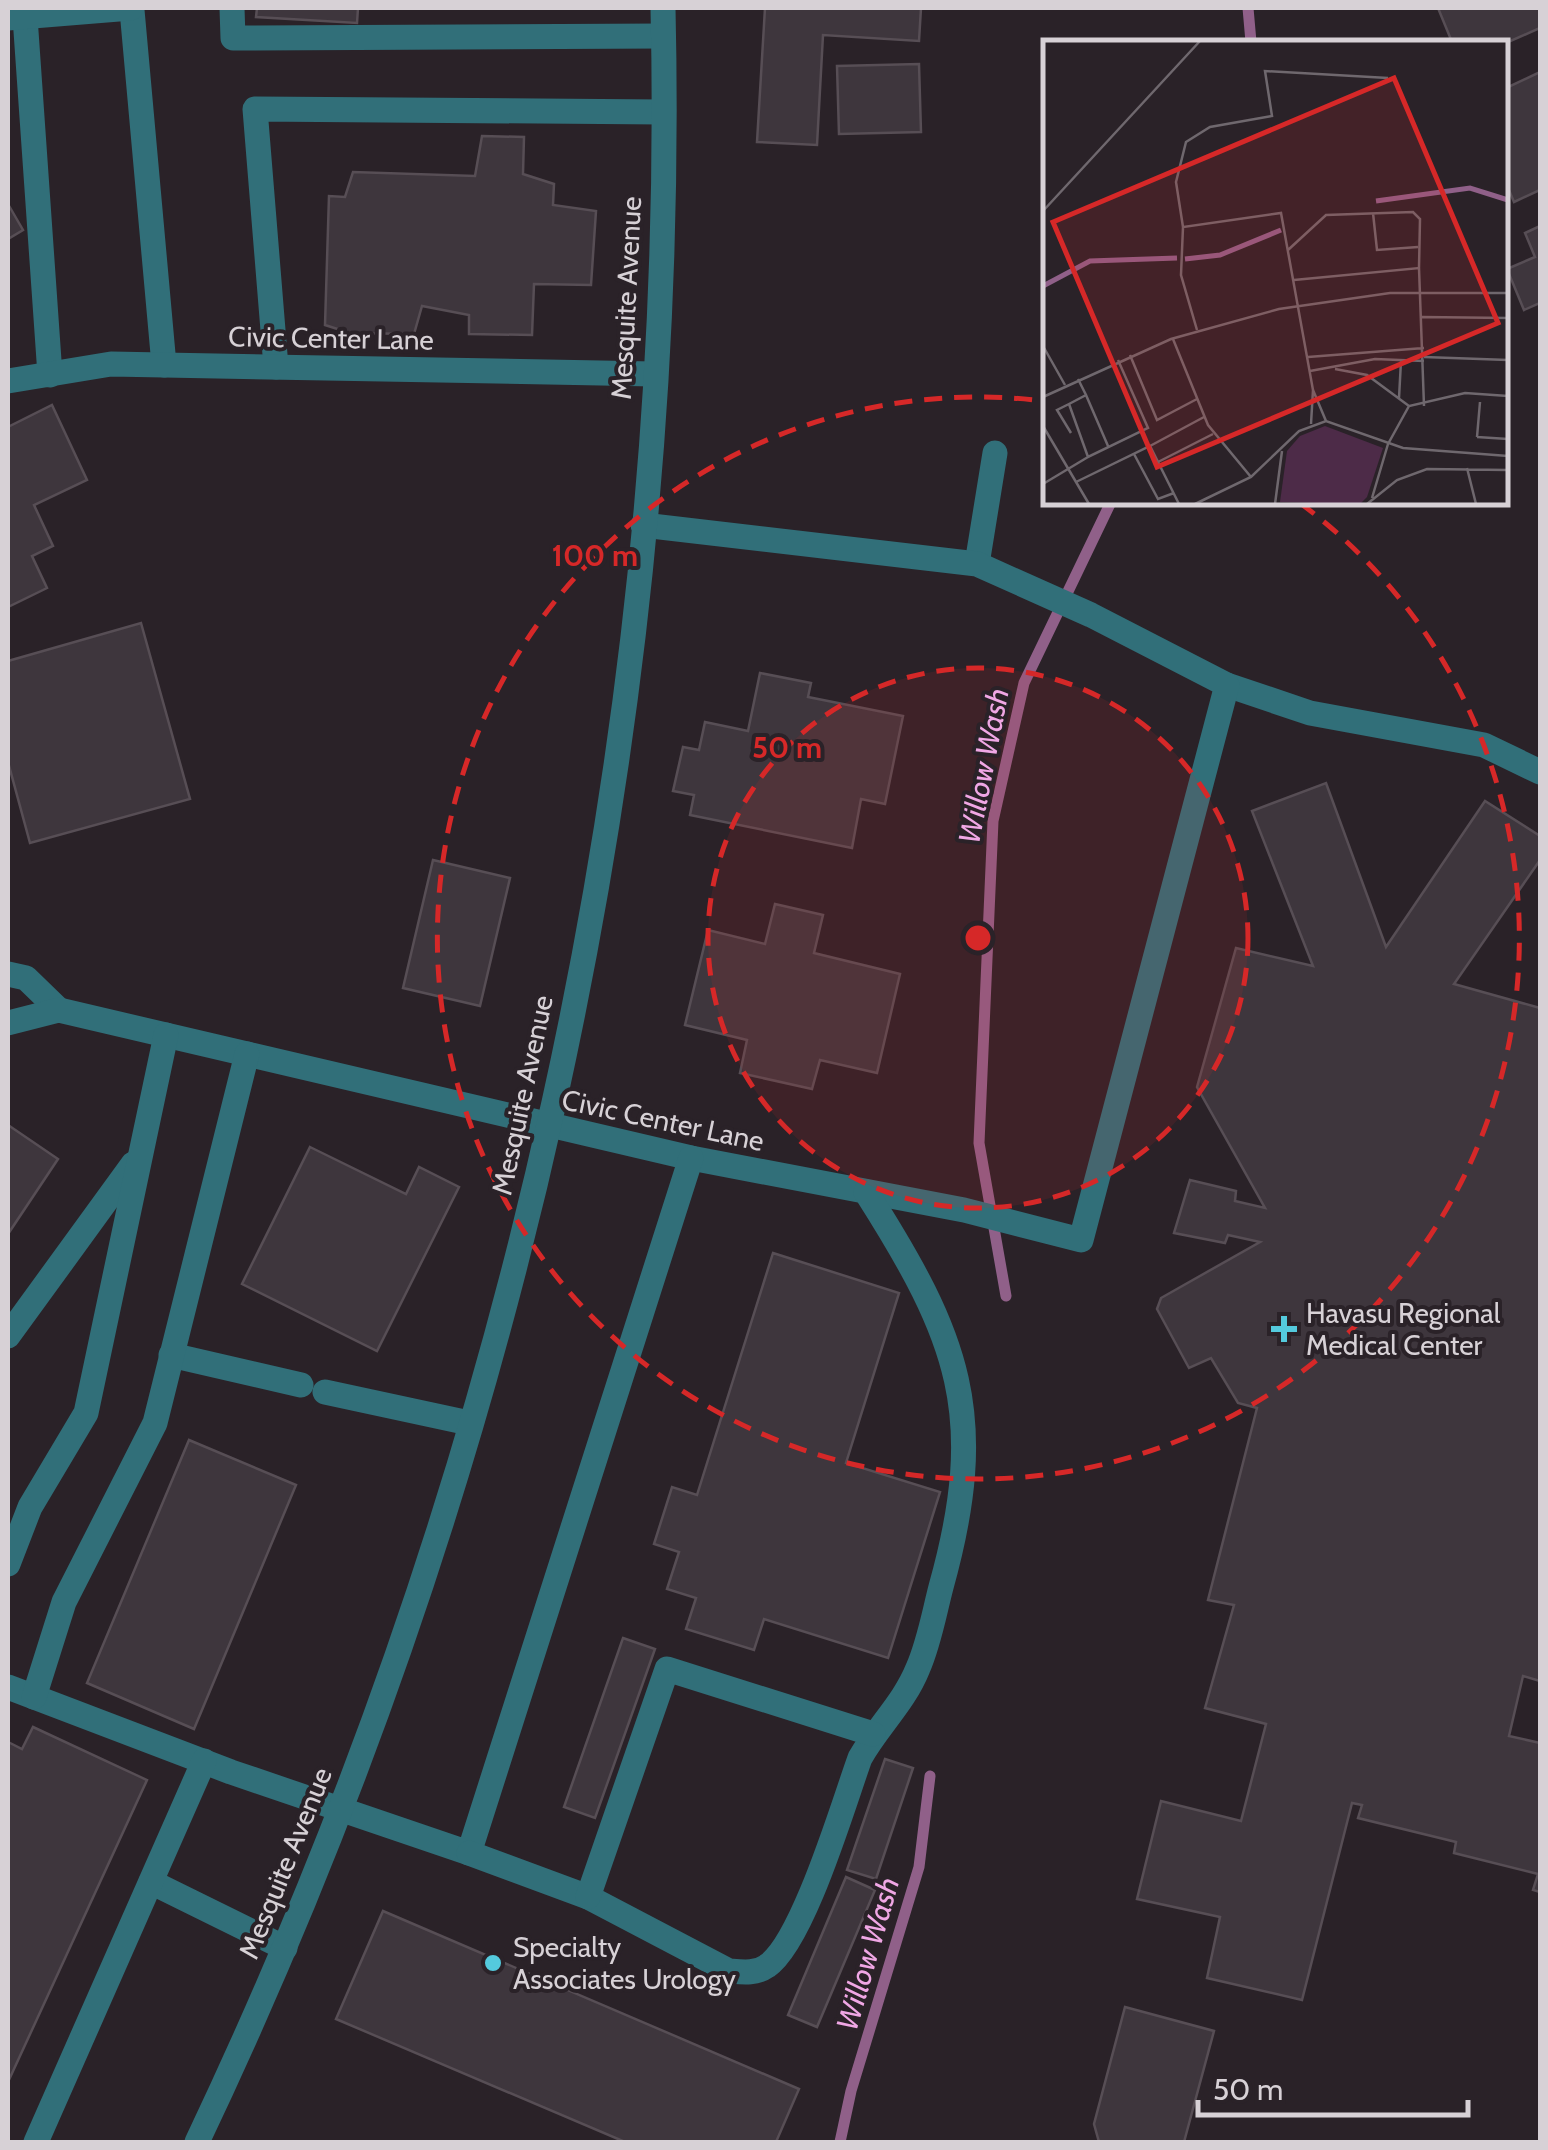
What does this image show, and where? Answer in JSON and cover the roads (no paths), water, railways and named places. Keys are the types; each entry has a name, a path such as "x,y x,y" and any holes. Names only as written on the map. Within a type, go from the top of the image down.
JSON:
{"street":[{"path":"232,8 233,38 663,36"},
{"name":"Mesquite Avenue","path":"198,2142 285,1948 403,1640 498,1327 548,1126 601,848 643,525 654,374 662,8"},
{"path":"50,374 16,17 131,9 164,365"},
{"path":"276,367 254,109 662,112"},
{"name":"Civic Center Lane","path":"8,382 111,364 654,374"},
{"path":"977,564 995,453"},
{"path":"643,525 977,564 1091,615 1227,685 1310,714 1484,745 1540,772"},
{"name":"Civic Center Lane","path":"8,1023 59,1010 690,1158 964,1210 1081,1240 1227,685"},
{"name":"Civic Center Lane","path":"8,974 26,978 59,1010"},
{"path":"10,1549 86,1412 166,1035"},
{"path":"34,1697 64,1602 155,1423 247,1054"},
{"path":"8,1336 139,1156"},
{"path":"470,1853 690,1158"},
{"path":"8,1687 588,1897 729,1971 748,1973 768,1966 800,1919 873,1734 896,1711 919,1668 950,1556 965,1478 961,1392 941,1323 920,1277 866,1192"},
{"path":"171,1356 469,1423"},
{"path":"588,1897 666,1670 873,1734"},
{"path":"36,2142 204,1761"},
{"path":"151,1882 285,1948"}],"waterway":[{"name":"Willow Wash","path":"1248,8 1251,40"},
{"name":"Willow Wash","path":"1006,1296 979,1143 993,821 1024,683 1110,505"},
{"name":"Willow Wash","path":"840,2142 851,2091 919,1867 930,1776"}],"place":[{"name":"Havasu Regional Medical Center","path":"1284,1329"},
{"name":"Specialty Associates Urology","path":"493,1963"}]}
